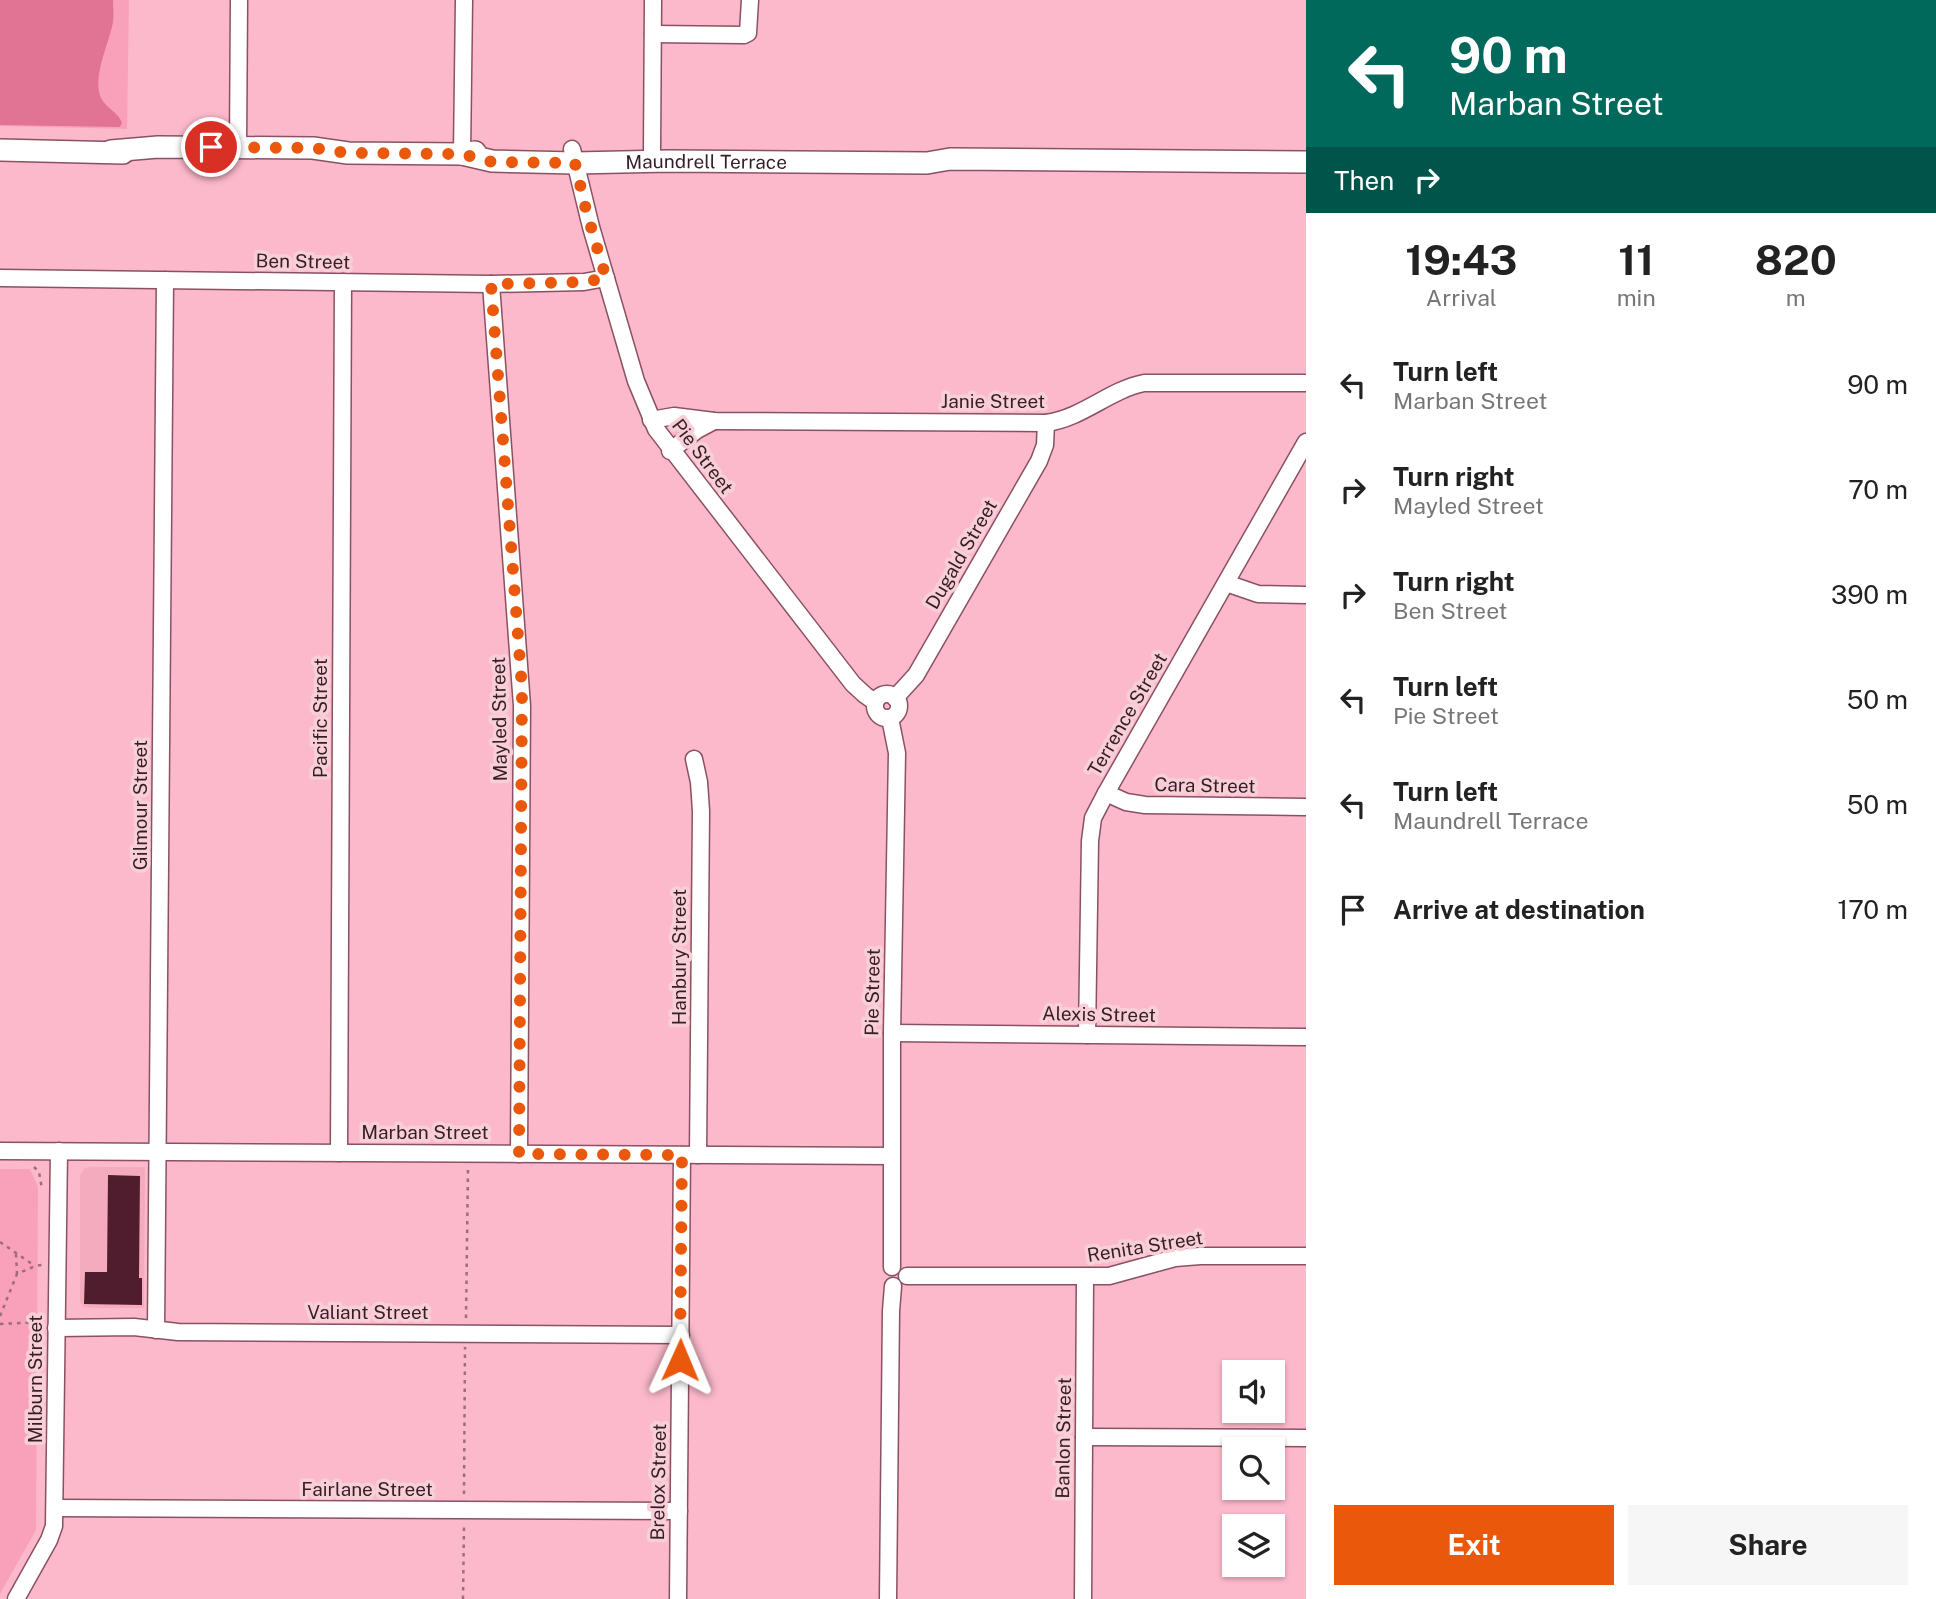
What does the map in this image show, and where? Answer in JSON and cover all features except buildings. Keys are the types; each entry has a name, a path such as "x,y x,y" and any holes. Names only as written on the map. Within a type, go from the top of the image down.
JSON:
{"main road":[{"name":"Maundrell Terrace","path":"0,150 111,151 158,147 237,147 313,148 348,153 462,154 492,149 669,161 927,163 950,159 1306,162"},
{"name":"Maundrell Terrace","path":"111,151 159,156 314,159 348,153"},
{"name":"Maundrell Terrace","path":"574,156 652,151 927,154 950,159"}],"street":[{"path":"237,147 239,0"},
{"path":"462,154 464,0"},
{"path":"652,151 653,0"},
{"path":"653,34 744,35 750,28 750,0"},
{"name":"Pie Street","path":"574,156 588,219 636,382 651,420 670,451 853,684 876,702"},
{"name":"Ben Street","path":"0,278 491,284 584,282 606,278"},
{"name":"Gilmour Street","path":"156,1330 165,281"},
{"name":"Pacific Street","path":"339,1153 344,282"},
{"name":"Mayled Street","path":"491,284 522,688 519,1154"},
{"name":"Janie Street","path":"651,420 674,416 715,421 1046,423 1075,415 1119,391 1144,383 1306,383"},
{"path":"670,451 697,430 715,421"},
{"name":"Dugald Street","path":"895,698 916,675 1039,461 1045,445 1046,423"},
{"name":"Terrence Street","path":"1087,1035 1090,841 1093,818 1306,442"},
{"path":"1226,583 1258,594 1306,595"},
{"path":"884,694 898,701 899,710 894,717 879,716 875,709 876,702 884,694"},
{"name":"Pie Street","path":"890,718 897,753 892,1033 892,1267"},
{"name":"Hanbury Street","path":"690,1155 701,811 694,760"},
{"name":"Cara Street","path":"1105,793 1126,802 1145,805 1306,807"},
{"name":"Alexis Street","path":"892,1033 1306,1037"},
{"name":"Milburn Street","path":"16,1599 54,1526 49,1325 59,1150"},
{"name":"Marban Street","path":"0,1151 891,1156"},
{"name":"Brelox Street","path":"678,1599 681,1335 690,1155"},
{"name":"Renita Street","path":"907,1276 1109,1276 1175,1258 1306,1256"},
{"path":"888,1599 893,1286 887,1279 887,1272 892,1267 902,1267 907,1276 902,1285 893,1286"},
{"name":"Banlon Street","path":"1083,1599 1085,1277"},
{"name":"Valiant Street","path":"49,1325 134,1327 178,1332 681,1335"},
{"path":"1084,1437 1306,1438"},
{"name":"Fairlane Street","path":"55,1508 679,1511"}],"path":[{"path":"466,1325 469,1153"},
{"path":"30,1165 39,1172 42,1188"},
{"path":"39,1172 44,1171"},
{"path":"0,1242 35,1266"},
{"path":"0,1315 17,1274 16,1254"},
{"path":"17,1274 42,1265"},
{"path":"0,1324 49,1325"},
{"path":"464,1501 466,1342"},
{"path":"463,1599 464,1518"}],"shaded area":[{"path":"0,0 129,0 127,129 0,126"},
{"path":"0,0 113,0 113,22 100,70 99,89 103,102 120,119 120,127 0,125"},
{"path":"89,1167 145,1167 144,1308 92,1308 84,1307 80,1302 80,1175"},
{"path":"0,1169 30,1169 38,1187 36,1530 0,1594"}],"route":[{"path":"211,147 313,148 348,153 462,154 492,162 575,163 606,278 592,282 491,284 522,688 519,1154 682,1155 680,1360"}]}
